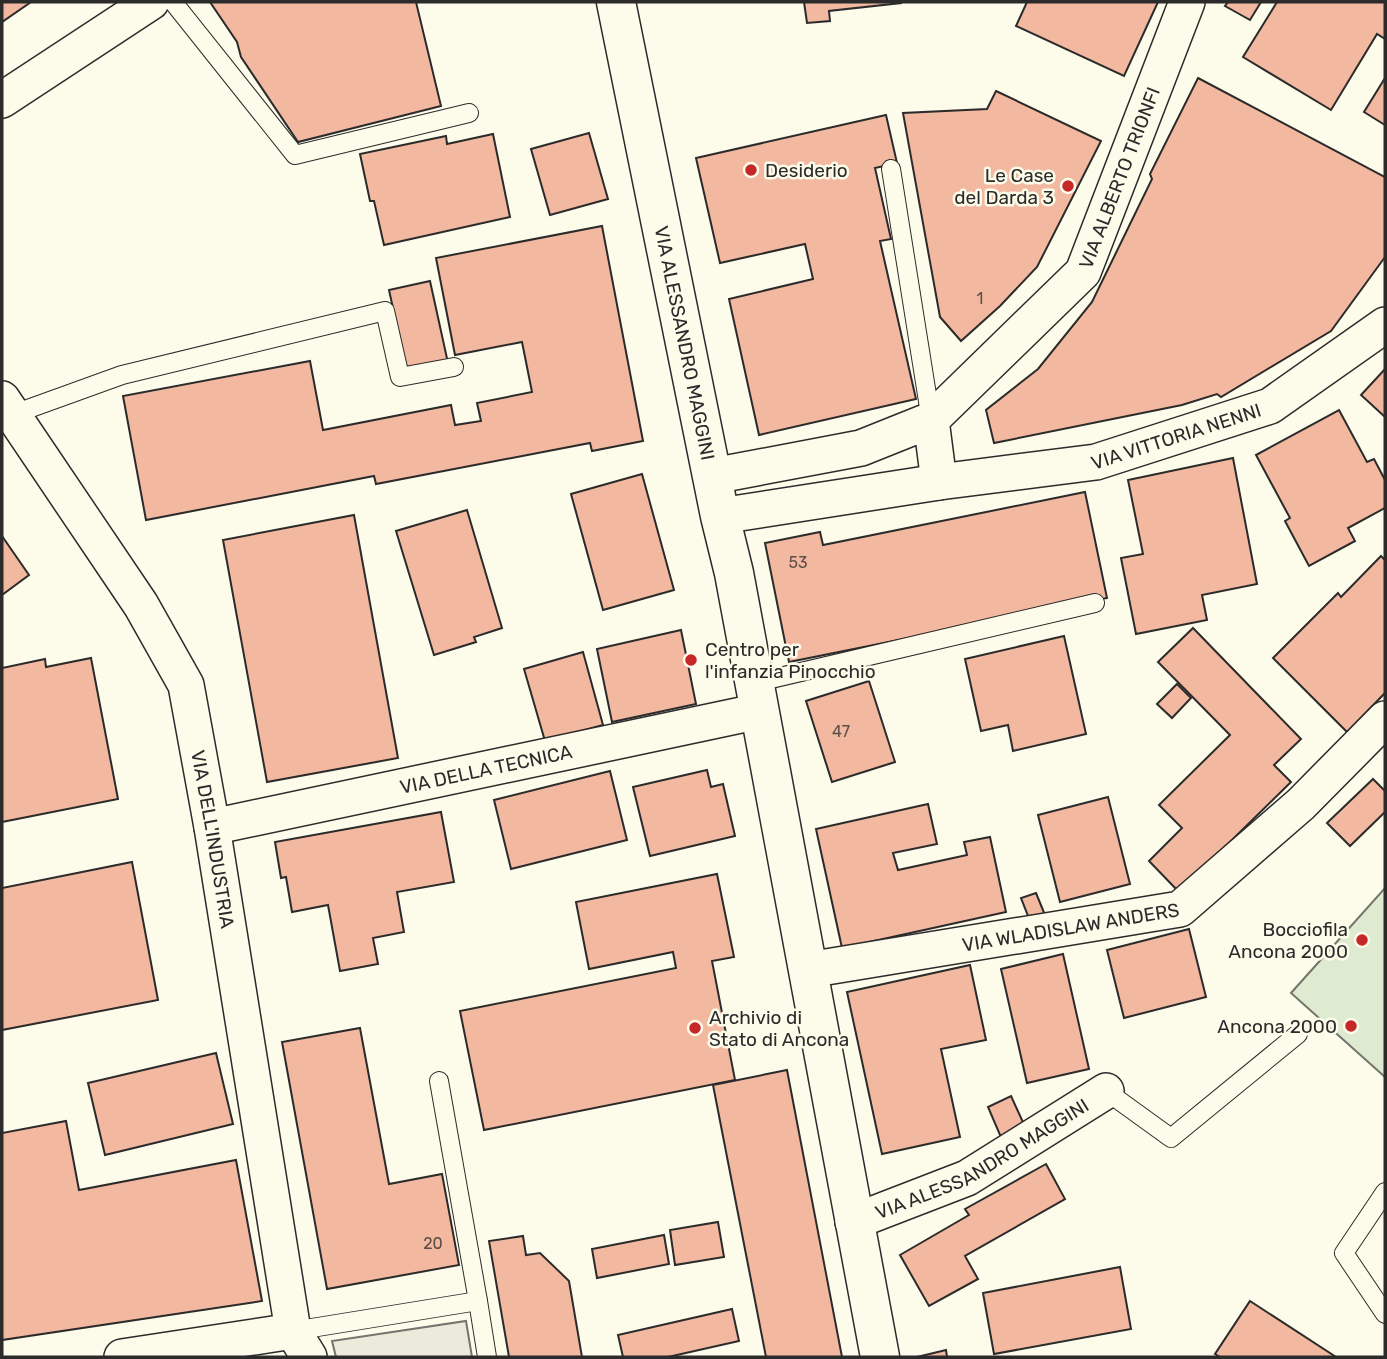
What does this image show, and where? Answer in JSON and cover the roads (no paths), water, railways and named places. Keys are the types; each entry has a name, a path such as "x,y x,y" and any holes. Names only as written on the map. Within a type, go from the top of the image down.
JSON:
{"main road":[{"name":"VIA ALESSANDRO MAGGINI","path":"616,2 720,516 734,573 880,1357"}],"street":[{"name":"VIA ALBERTO TRIONFI","path":"930,419 1083,272 1187,2"},
{"path":"2,100 136,6"},
{"name":"VIA VITTORIA NENNI","path":"720,516 939,482 1096,462 1270,407 1385,325"},
{"name":"VIA DELL'INDUSTRIA","path":"8,406 141,605 186,685 301,1344"},
{"path":"713,475 861,448 930,419 939,482"},
{"name":"VIA DELLA TECNICA","path":"212,827 757,697"},
{"name":"VIA WLADISLAW ANDERS","path":"808,970 1180,909 1301,804 1385,719"},
{"name":"VIA ALESSANDRO MAGGINI","path":"853,1222 967,1178 1106,1091"},
{"path":"122,1357 301,1344"}],"lane":[{"path":"173,2 295,155 469,113"},
{"path":"891,169 930,419"},
{"path":"8,406 385,311 400,377 454,367"},
{"path":"757,697 1095,603"},
{"path":"1106,1091 1171,1138 1298,1034"},
{"path":"439,1080 487,1357"},
{"path":"1385,1192 1344,1253 1385,1314"},
{"path":"301,1344 478,1301"}],"place":[{"name":"Desiderio","path":"751,170"},
{"name":"Le Case del Darda 3","path":"1068,186"},
{"name":"Centro per l'infanzia Pinocchio","path":"691,660"},
{"name":"Bocciofila Ancona 2000","path":"1362,940"},
{"name":"Ancona 2000","path":"1351,1026"},
{"name":"Archivio di Stato di Ancona","path":"695,1028"}]}
